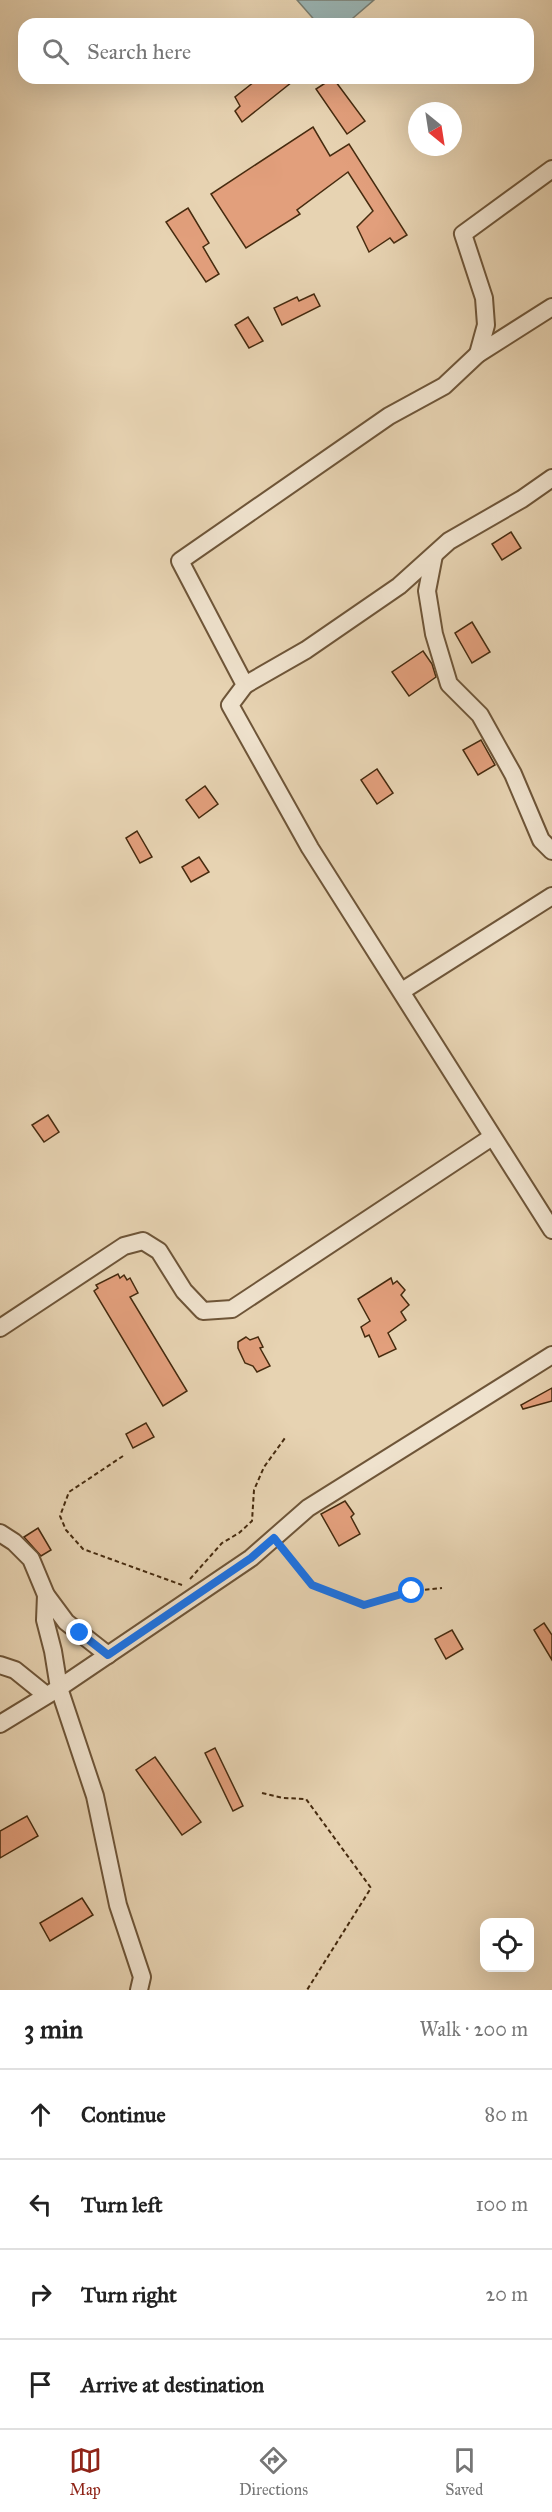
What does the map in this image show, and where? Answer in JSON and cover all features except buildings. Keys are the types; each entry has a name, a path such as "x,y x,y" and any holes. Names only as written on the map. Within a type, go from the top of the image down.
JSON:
{"street":[{"path":"478,354 486,325 484,298 463,234 552,169"},
{"path":"244,685 180,561 388,416 444,386 478,354 552,307"},
{"path":"552,478 522,499 449,541 399,586 306,650 244,685 230,705 310,848 552,1230"},
{"path":"434,555 428,591 434,634 448,684 480,715 513,774 541,840 552,850"},
{"path":"402,991 552,896"},
{"path":"0,1328 124,1246 143,1241 159,1251 184,1291 204,1311 232,1309 492,1137"},
{"path":"0,1724 108,1655 251,1558 308,1508 552,1355"},
{"path":"0,1533 14,1542 31,1559 46,1595 66,1622 108,1655"},
{"path":"46,1595 45,1620 54,1651 52,1691 95,1796 118,1905 142,1977 139,1990"},
{"path":"0,1665 15,1670 52,1691"}],"path":[{"path":"123,1456 69,1492 60,1516 66,1530 83,1549 185,1586 222,1543 239,1533 252,1521 254,1491 264,1467 285,1438"},
{"path":"274,1538 312,1585 364,1605 412,1591 442,1588"},
{"path":"262,1792 283,1798 306,1799 371,1888 307,1990"}],"water":[{"path":"297,0 374,0 353,18 313,18"}],"route":[{"path":"80,1633 108,1655 251,1558 274,1538 312,1585 364,1605 412,1591"}]}
